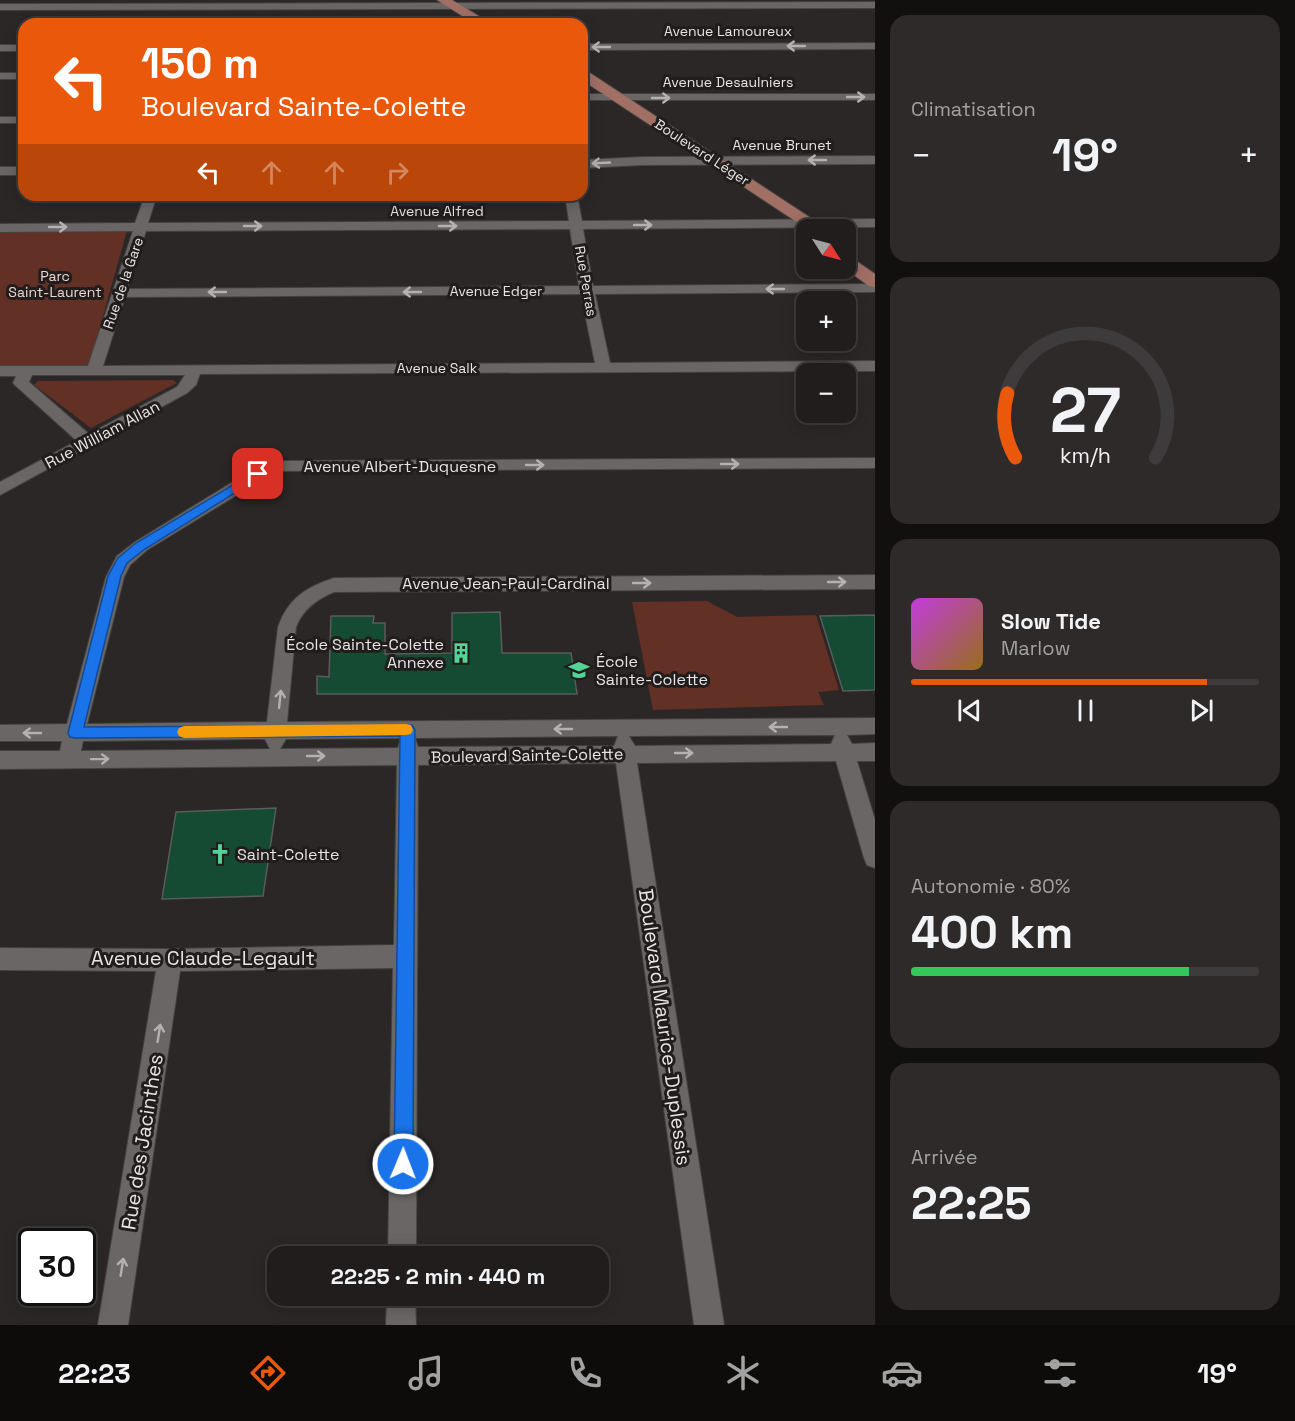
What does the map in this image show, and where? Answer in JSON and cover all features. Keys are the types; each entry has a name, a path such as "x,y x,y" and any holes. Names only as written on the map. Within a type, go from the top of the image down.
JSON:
{"main road":[{"path":"458,3 484,18"},
{"name":"Boulevard Léger","path":"588,78 716,161 798,219"},
{"name":"Boulevard Léger","path":"589,97 693,161 788,224 796,226"},
{"path":"856,252 875,264"},
{"path":"856,269 875,282"}],"street":[{"path":"85,17 92,3"},
{"path":"0,7 92,3 875,4"},
{"path":"421,3 421,17"},
{"name":"Avenue Lamoureux","path":"588,47 875,46"},
{"path":"0,48 18,48"},
{"path":"0,76 18,76"},
{"name":"Avenue Desaulniers","path":"589,97 875,97"},
{"path":"0,120 18,120"},
{"name":"Avenue Brunet","path":"588,164 875,160"},
{"path":"0,171 18,171"},
{"name":"Rue de la Gare","path":"94,370 149,201"},
{"name":"Rue Perras","path":"572,201 587,291 603,367"},
{"path":"856,225 875,223"},
{"name":"Avenue Alfred","path":"0,228 788,224"},
{"name":"Avenue Edger","path":"118,293 875,288"},
{"name":"Avenue Salk","path":"0,371 875,366"},
{"name":"Rue William Allan","path":"0,489 182,390 188,385 194,370"},
{"path":"26,371 21,383 87,441"},
{"name":"Avenue Albert-Duquesne","path":"68,759 115,576 123,561 141,546 265,470 280,466 875,463"},
{"name":"Avenue Jean-Paul-Cardinal","path":"273,757 287,627 292,612 317,591 334,585 875,582"},
{"name":"Boulevard Sainte-Colette","path":"0,733 875,726"},
{"path":"836,727 875,858"},
{"name":"Boulevard Maurice-Duplessis","path":"621,728 709,1325"},
{"path":"402,1246 407,730"},
{"name":"Boulevard Sainte-Colette","path":"0,760 875,752"},
{"name":"Avenue Claude-Legault","path":"0,959 170,960 406,956"},
{"name":"Rue des Jacinthes","path":"113,1325 170,960"},
{"path":"401,1306 401,1325"}],"green space":[{"name":"Parc Saint-Laurent","path":"128,227 88,370 0,370 0,228"},
{"path":"173,380 177,383 91,428 34,385 38,381"},
{"path":"707,601 737,617 816,615 839,690 818,692 824,705 653,710 632,602"}],"building":[{"name":"École Sainte-Colette Annexe","path":"500,612 502,653 571,653 577,694 317,694 317,676 329,677 331,616 374,616 373,623 385,623 385,654 452,653 452,613"},
{"path":"875,615 875,690 843,691 820,616"},
{"name":"Saint-Colette","path":"276,808 263,896 162,899 176,812"}],"slow traffic":[{"path":"184,732 406,730"}],"place":[{"name":"École Sainte-Colette Annexe","path":"461,653"},
{"name":"École Sainte-Colette","path":"579,670"},
{"name":"Saint-Colette","path":"220,854"}],"route":[{"path":"258,474 131,552 118,568 75,733 407,730 403,1164"}]}
